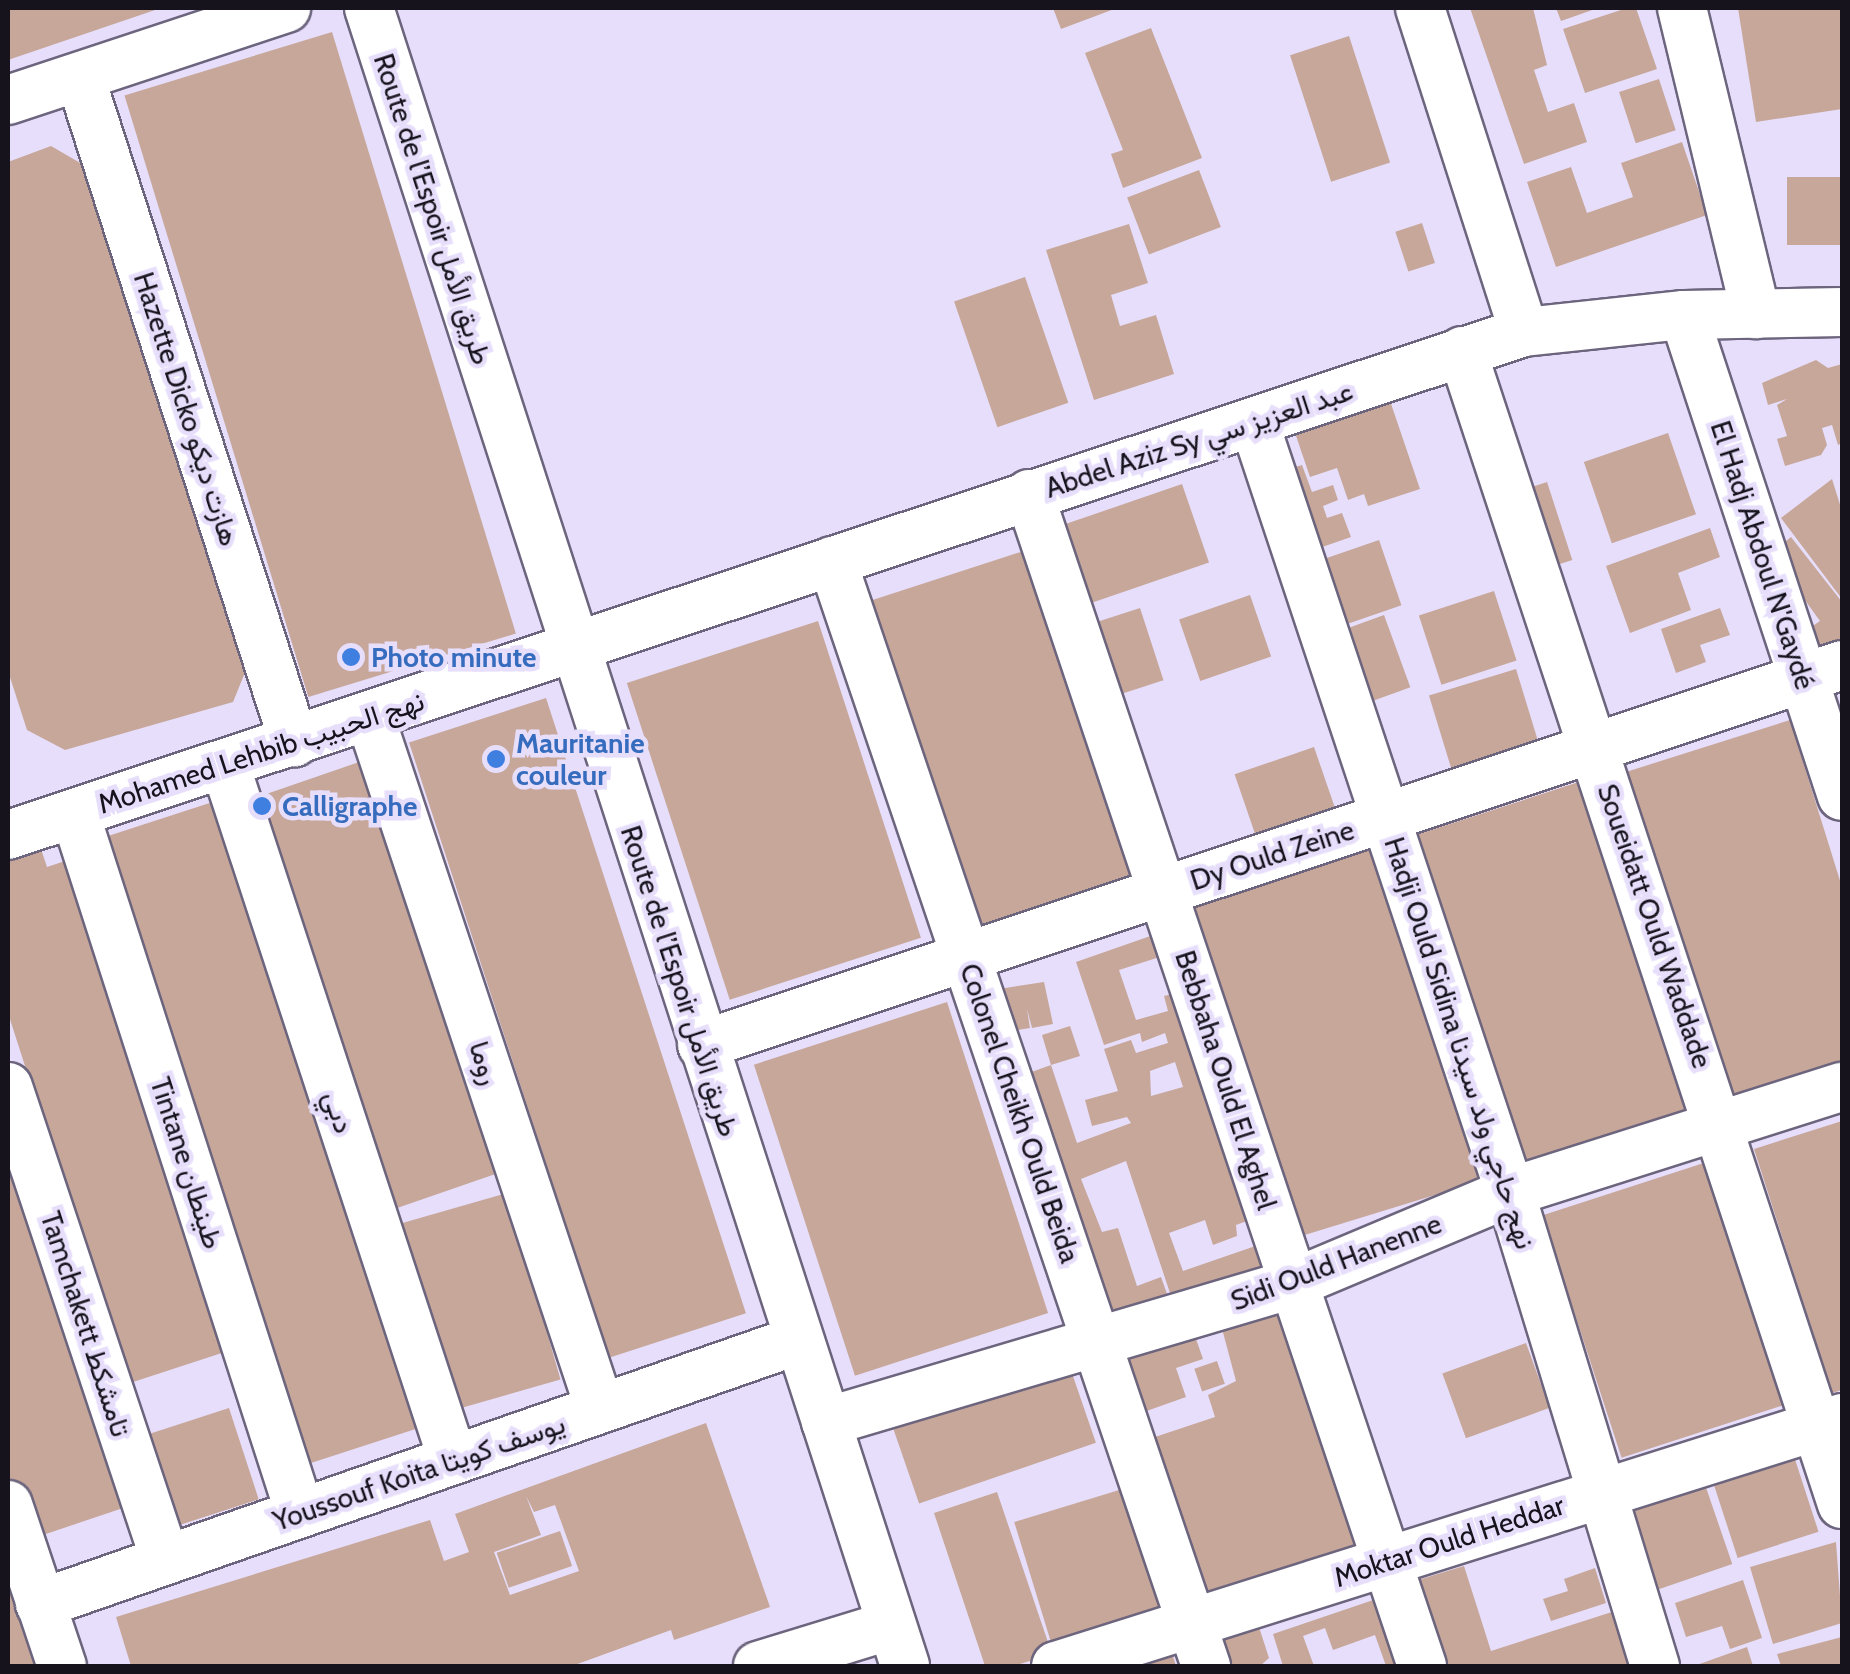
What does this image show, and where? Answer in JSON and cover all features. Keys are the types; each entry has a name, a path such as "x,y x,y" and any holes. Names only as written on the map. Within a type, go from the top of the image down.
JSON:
{"street":[{"path":"8,100 286,8"},
{"name":"Route de l’Espoir طريق الأمل","path":"369,8 572,651 898,1646"},
{"path":"1420,8 1524,332"},
{"path":"1682,8 1756,314"},
{"name":"Hazette Dicko هازت ديكو","path":"80,77 294,742"},
{"name":"Abdel Aziz Sy عبد العزيز سي","path":"572,651 1029,494 1524,332 1684,315 1842,312"},
{"name":"El Hadj Abdoul N'Gaydé","path":"1684,315 1823,672 1842,796"},
{"name":"Soueidatt Ould Waddade","path":"1462,350 1722,1126 1830,1422 1842,1504"},
{"name":"Hadji Ould Sidina نهج حاجي ولد سيدنا","path":"1254,422 1510,1192 1655,1666"},
{"name":"Bebbaha Ould El Aghel","path":"1029,494 1422,1666"},
{"name":"Colonel Cheikh Ould Beida","path":"832,561 1199,1645"},
{"name":"Mohamed Lehbib نهج الحبيب","path":"8,835 572,651"},
{"name":"Dy Ould Zeine","path":"702,1045 1823,672"},
{"name":"روما","path":"370,717 600,1409"},
{"name":"دبي","path":"225,764 453,1460"},
{"name":"Tintane طينطان","path":"75,814 300,1513"},
{"name":"Sidi Ould Hanenne","path":"826,1422 1294,1284 1510,1192 1842,1087"},
{"name":"Tamchakett تامشكط","path":"8,1088 165,1560"},
{"name":"Youssouf Koita يوسف كويتا","path":"40,1604 798,1340"},
{"name":"Moktar Ould Heddar","path":"1056,1666 1199,1645 1387,1562 1830,1422"},
{"path":"8,1505 62,1666"},
{"path":"758,1666 898,1646"}],"building":[{"path":"8,8 161,8 8,60"},
{"path":"1053,8 1117,8 1061,29"},
{"path":"1470,8 1533,8 1547,65 1534,70 1548,112 1574,103 1587,142 1524,164"},
{"path":"1556,8 1598,8 1561,21"},
{"path":"1636,8 1657,69 1585,93 1563,29"},
{"path":"1738,8 1842,8 1842,109 1756,122"},
{"path":"1151,28 1202,158 1123,188 1111,154 1123,150 1085,53"},
{"path":"332,32 516,634 308,697 124,95"},
{"path":"1349,36 1390,162 1331,182 1290,55"},
{"path":"1659,79 1676,130 1636,143 1619,92"},
{"path":"1682,142 1707,215 1556,267 1527,182 1571,167 1587,213 1633,197 1621,163"},
{"path":"51,146 82,164 257,643 233,702 65,750 27,730 8,671 8,162"},
{"path":"1199,170 1221,227 1149,255 1127,198"},
{"path":"1787,177 1842,177 1842,245 1787,245"},
{"path":"1422,223 1435,263 1408,272 1395,232"},
{"path":"1129,224 1148,283 1111,295 1120,326 1156,315 1174,374 1094,400 1046,250"},
{"path":"1025,277 1068,403 997,427 954,301"},
{"path":"1816,360 1828,368 1842,364 1842,443 1838,445 1832,425 1822,428 1827,445 1821,455 1785,466 1777,439 1787,436 1777,405 1787,399 1768,405 1762,383"},
{"path":"1388,395 1420,489 1368,506 1364,494 1348,500 1337,468 1310,477 1293,427"},
{"path":"1668,433 1696,514 1612,543 1584,462"},
{"path":"1302,465 1312,492 1333,485 1338,500 1323,506 1327,518 1342,513 1351,537 1305,553 1277,473"},
{"path":"1832,479 1842,511 1842,599 1781,518"},
{"path":"1547,482 1572,560 1544,569 1518,491"},
{"path":"1182,484 1209,562 1079,607 1052,529"},
{"path":"1710,528 1720,557 1678,573 1691,610 1630,633 1606,566"},
{"path":"1791,537 1842,602 1842,645 1805,658 1798,636 1820,621 1771,553"},
{"path":"1379,540 1401,605 1333,629 1311,563"},
{"path":"1042,545 1154,888 976,946 864,603"},
{"path":"1494,591 1517,660 1441,685 1419,615"},
{"path":"1250,595 1271,656 1200,681 1179,619"},
{"path":"1140,608 1163,680 1106,699 1083,627"},
{"path":"1720,608 1730,635 1700,645 1706,662 1676,673 1661,629"},
{"path":"1384,615 1410,687 1357,707 1330,634"},
{"path":"818,621 921,938 730,1000 627,683"},
{"path":"1516,669 1541,752 1454,779 1429,696"},
{"path":"546,698 746,1313 609,1358 409,742"},
{"path":"1790,720 1842,887 1842,1063 1730,1098 1626,772"},
{"path":"1314,747 1341,825 1261,852 1235,774"},
{"path":"365,760 506,1170 393,1209 252,799"},
{"path":"1585,780 1694,1117 1527,1171 1418,834"},
{"path":"225,798 429,1425 308,1464 104,837"},
{"path":"1376,845 1479,1182 1292,1239 1190,902"},
{"path":"40,846 47,867 77,857 234,1349 127,1384 8,1013 8,856"},
{"path":"1159,933 1166,955 1119,970 1136,1020 1168,1011 1164,996 1189,990 1263,1215 1236,1225 1237,1236 1213,1245 1205,1220 1169,1233 1183,1271 1267,1242 1277,1269 1174,1305 1126,1161 1081,1179 1102,1232 1118,1228 1137,1286 1161,1277 1171,1305 1112,1325 1023,1075 1051,1065 1077,1143 1131,1123 1127,1117 1092,1126 1085,1100 1118,1091 1104,1049 1131,1040 1136,1053 1168,1043 1165,1033 1142,1042 1140,1033 1104,1045 1076,962","holes":["1175,1062 1183,1087 1151,1096 1150,1071"]},
{"path":"1044,982 1053,1024 1032,1028 1027,1009 1030,1028 1006,1032 999,989"},
{"path":"947,1002 1048,1313 855,1376 754,1065"},
{"path":"1070,1026 1080,1056 1051,1065 1042,1035"},
{"path":"1842,1121 1842,1390 1832,1393 1754,1149"},
{"path":"8,1136 132,1505 25,1541 8,1488"},
{"path":"1713,1160 1792,1403 1622,1458 1543,1215"},
{"path":"507,1193 560,1379 449,1411 395,1225"},
{"path":"1295,1305 1362,1558 1194,1613 1140,1442 1215,1417 1208,1395 1236,1381 1221,1325"},
{"path":"1195,1336 1203,1359 1176,1368 1186,1397 1141,1413 1123,1361"},
{"path":"1526,1343 1550,1408 1466,1438 1442,1373"},
{"path":"1064,1350 1096,1443 919,1504 887,1411"},
{"path":"1217,1361 1225,1384 1202,1392 1194,1369"},
{"path":"229,1408 259,1499 166,1529 137,1438"},
{"path":"706,1423 770,1607 674,1640 671,1630 572,1666 131,1666 116,1617 430,1520 444,1561 469,1552 455,1514","holes":["526,1496 534,1512 555,1505 579,1571 510,1595 494,1552 541,1535"]},
{"path":"1791,1447 1819,1532 1738,1558 1710,1473"},
{"path":"1702,1476 1732,1564 1657,1590 1626,1502"},
{"path":"1129,1487 1170,1622 1055,1657 1014,1522"},
{"path":"997,1492 1052,1654 1014,1666 985,1666 934,1513"},
{"path":"560,1531 572,1566 509,1588 497,1553"},
{"path":"1836,1542 1842,1623 1773,1644 1750,1567"},
{"path":"1464,1566 1491,1651 1618,1610 1637,1666 1445,1666 1418,1580"},
{"path":"8,1567 41,1666 8,1666"},
{"path":"1595,1568 1606,1603 1551,1621 1543,1599 1568,1591 1564,1579"},
{"path":"1743,1580 1762,1638 1730,1649 1722,1626 1686,1637 1675,1603"},
{"path":"1391,1594 1412,1666 1386,1666 1375,1635 1333,1650 1325,1628 1303,1636 1314,1666 1283,1666 1273,1634"},
{"path":"1258,1624 1269,1658 1260,1666 1213,1666 1205,1641"},
{"path":"1842,1637 1842,1666 1781,1666 1777,1654"},
{"path":"1747,1647 1753,1666 1694,1666"},
{"path":"1171,1650 1176,1666 1124,1666"}],"place":[{"name":"Photo minute","path":"351,657"},
{"name":"Mauritanie couleur","path":"496,759"},
{"name":"Calligraphe","path":"262,806"}]}
